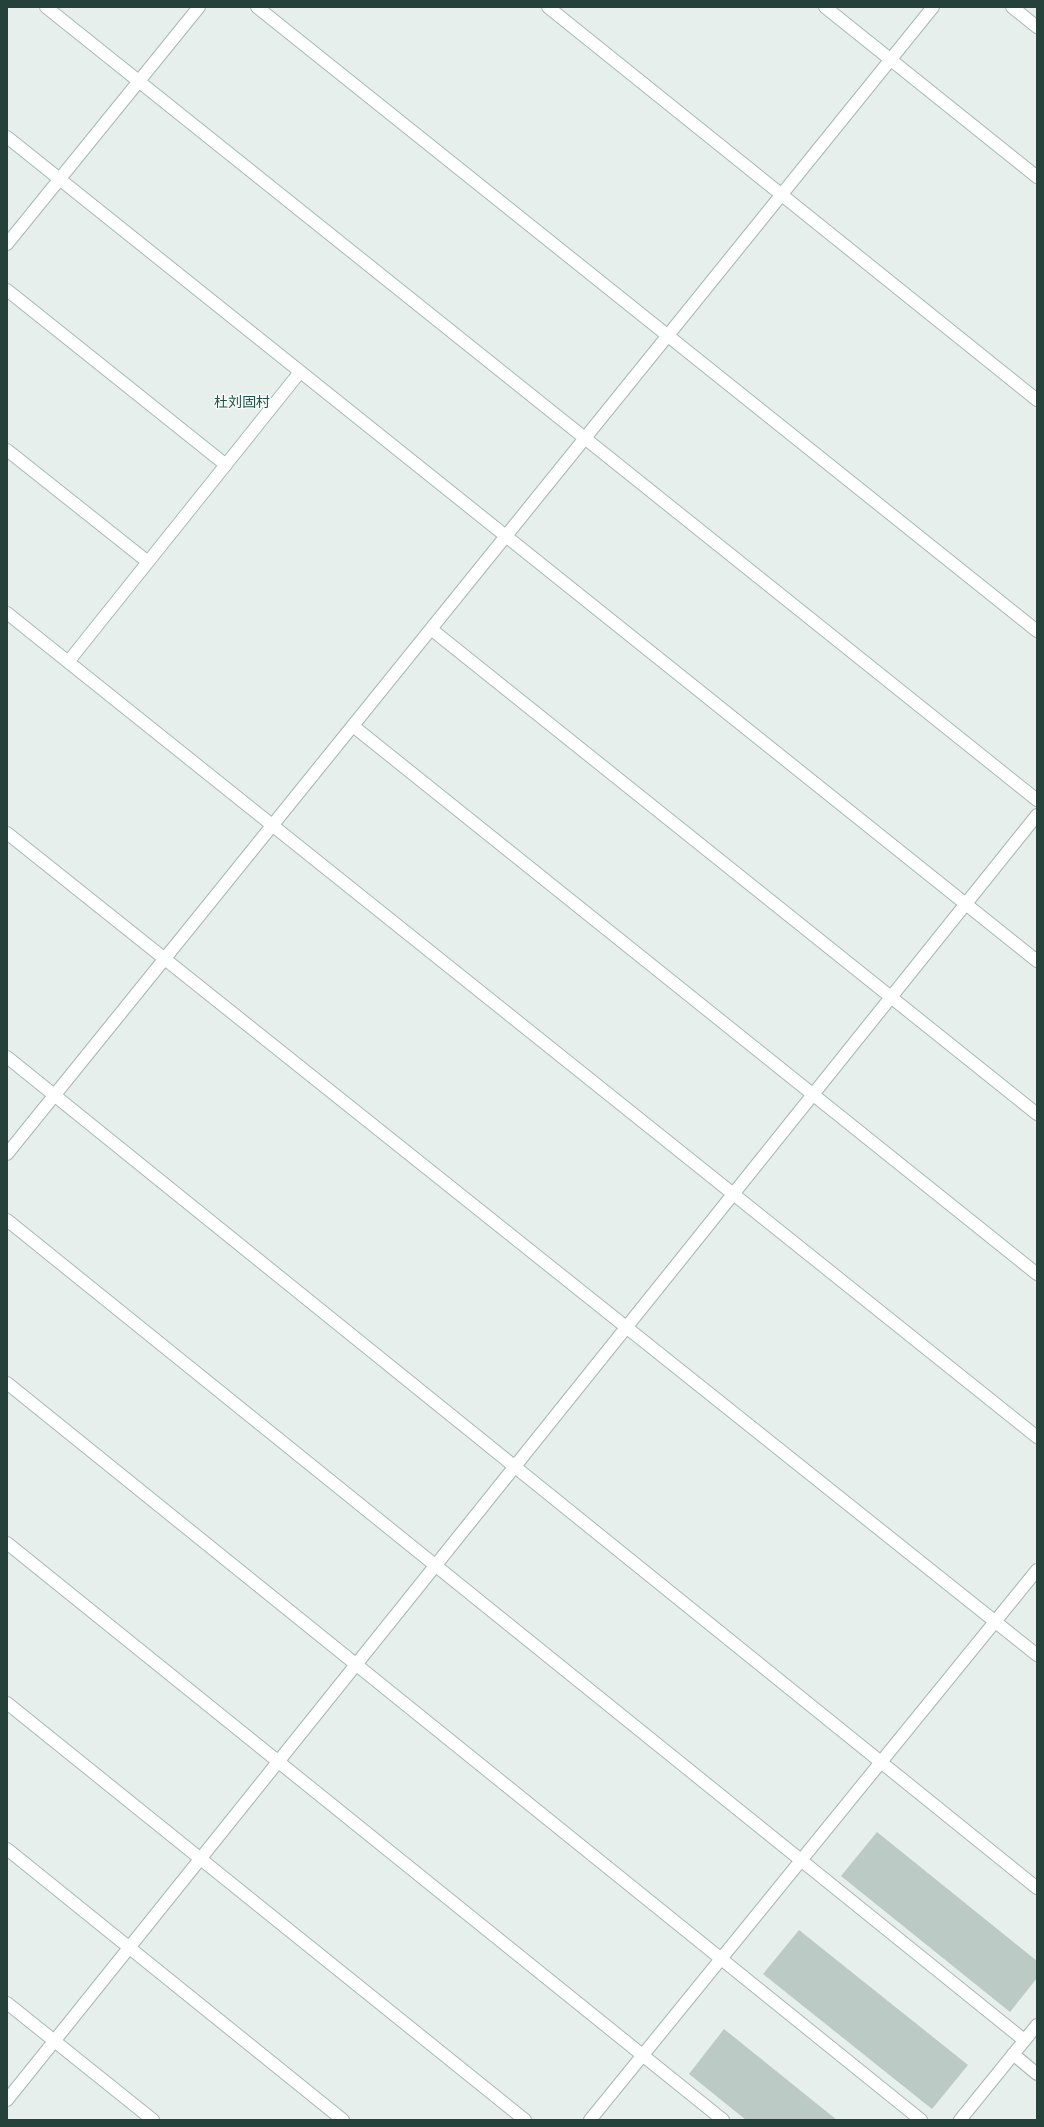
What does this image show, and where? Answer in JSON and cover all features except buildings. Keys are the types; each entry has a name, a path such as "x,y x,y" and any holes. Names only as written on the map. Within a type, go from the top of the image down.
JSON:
{"street":[{"path":"46,7 1037,800"},
{"path":"7,244 199,7"},
{"path":"257,7 1037,631"},
{"path":"548,7 1037,400"},
{"path":"825,7 1037,177"},
{"path":"7,1154 933,7"},
{"path":"1012,7 1037,27"},
{"path":"7,137 1037,961"},
{"path":"7,290 226,465"},
{"path":"68,662 300,372"},
{"path":"7,450 148,562"},
{"path":"7,613 1037,1437"},
{"path":"431,629 1037,1114"},
{"path":"353,726 1037,1274"},
{"path":"7,2100 1037,815"},
{"path":"7,833 1037,1655"},
{"path":"7,1057 1037,1888"},
{"path":"7,1220 1024,2040"},
{"path":"7,1383 921,2120"},
{"path":"7,1543 723,2120"},
{"path":"590,2120 1037,1570"},
{"path":"7,1703 525,2120"},
{"path":"7,1849 343,2120"},
{"path":"7,2003 153,2120"},
{"path":"960,2120 1037,2024"},
{"path":"1013,2054 1037,2074"}],"district":[{"name":"杜刘固村","path":"242,403"}]}
